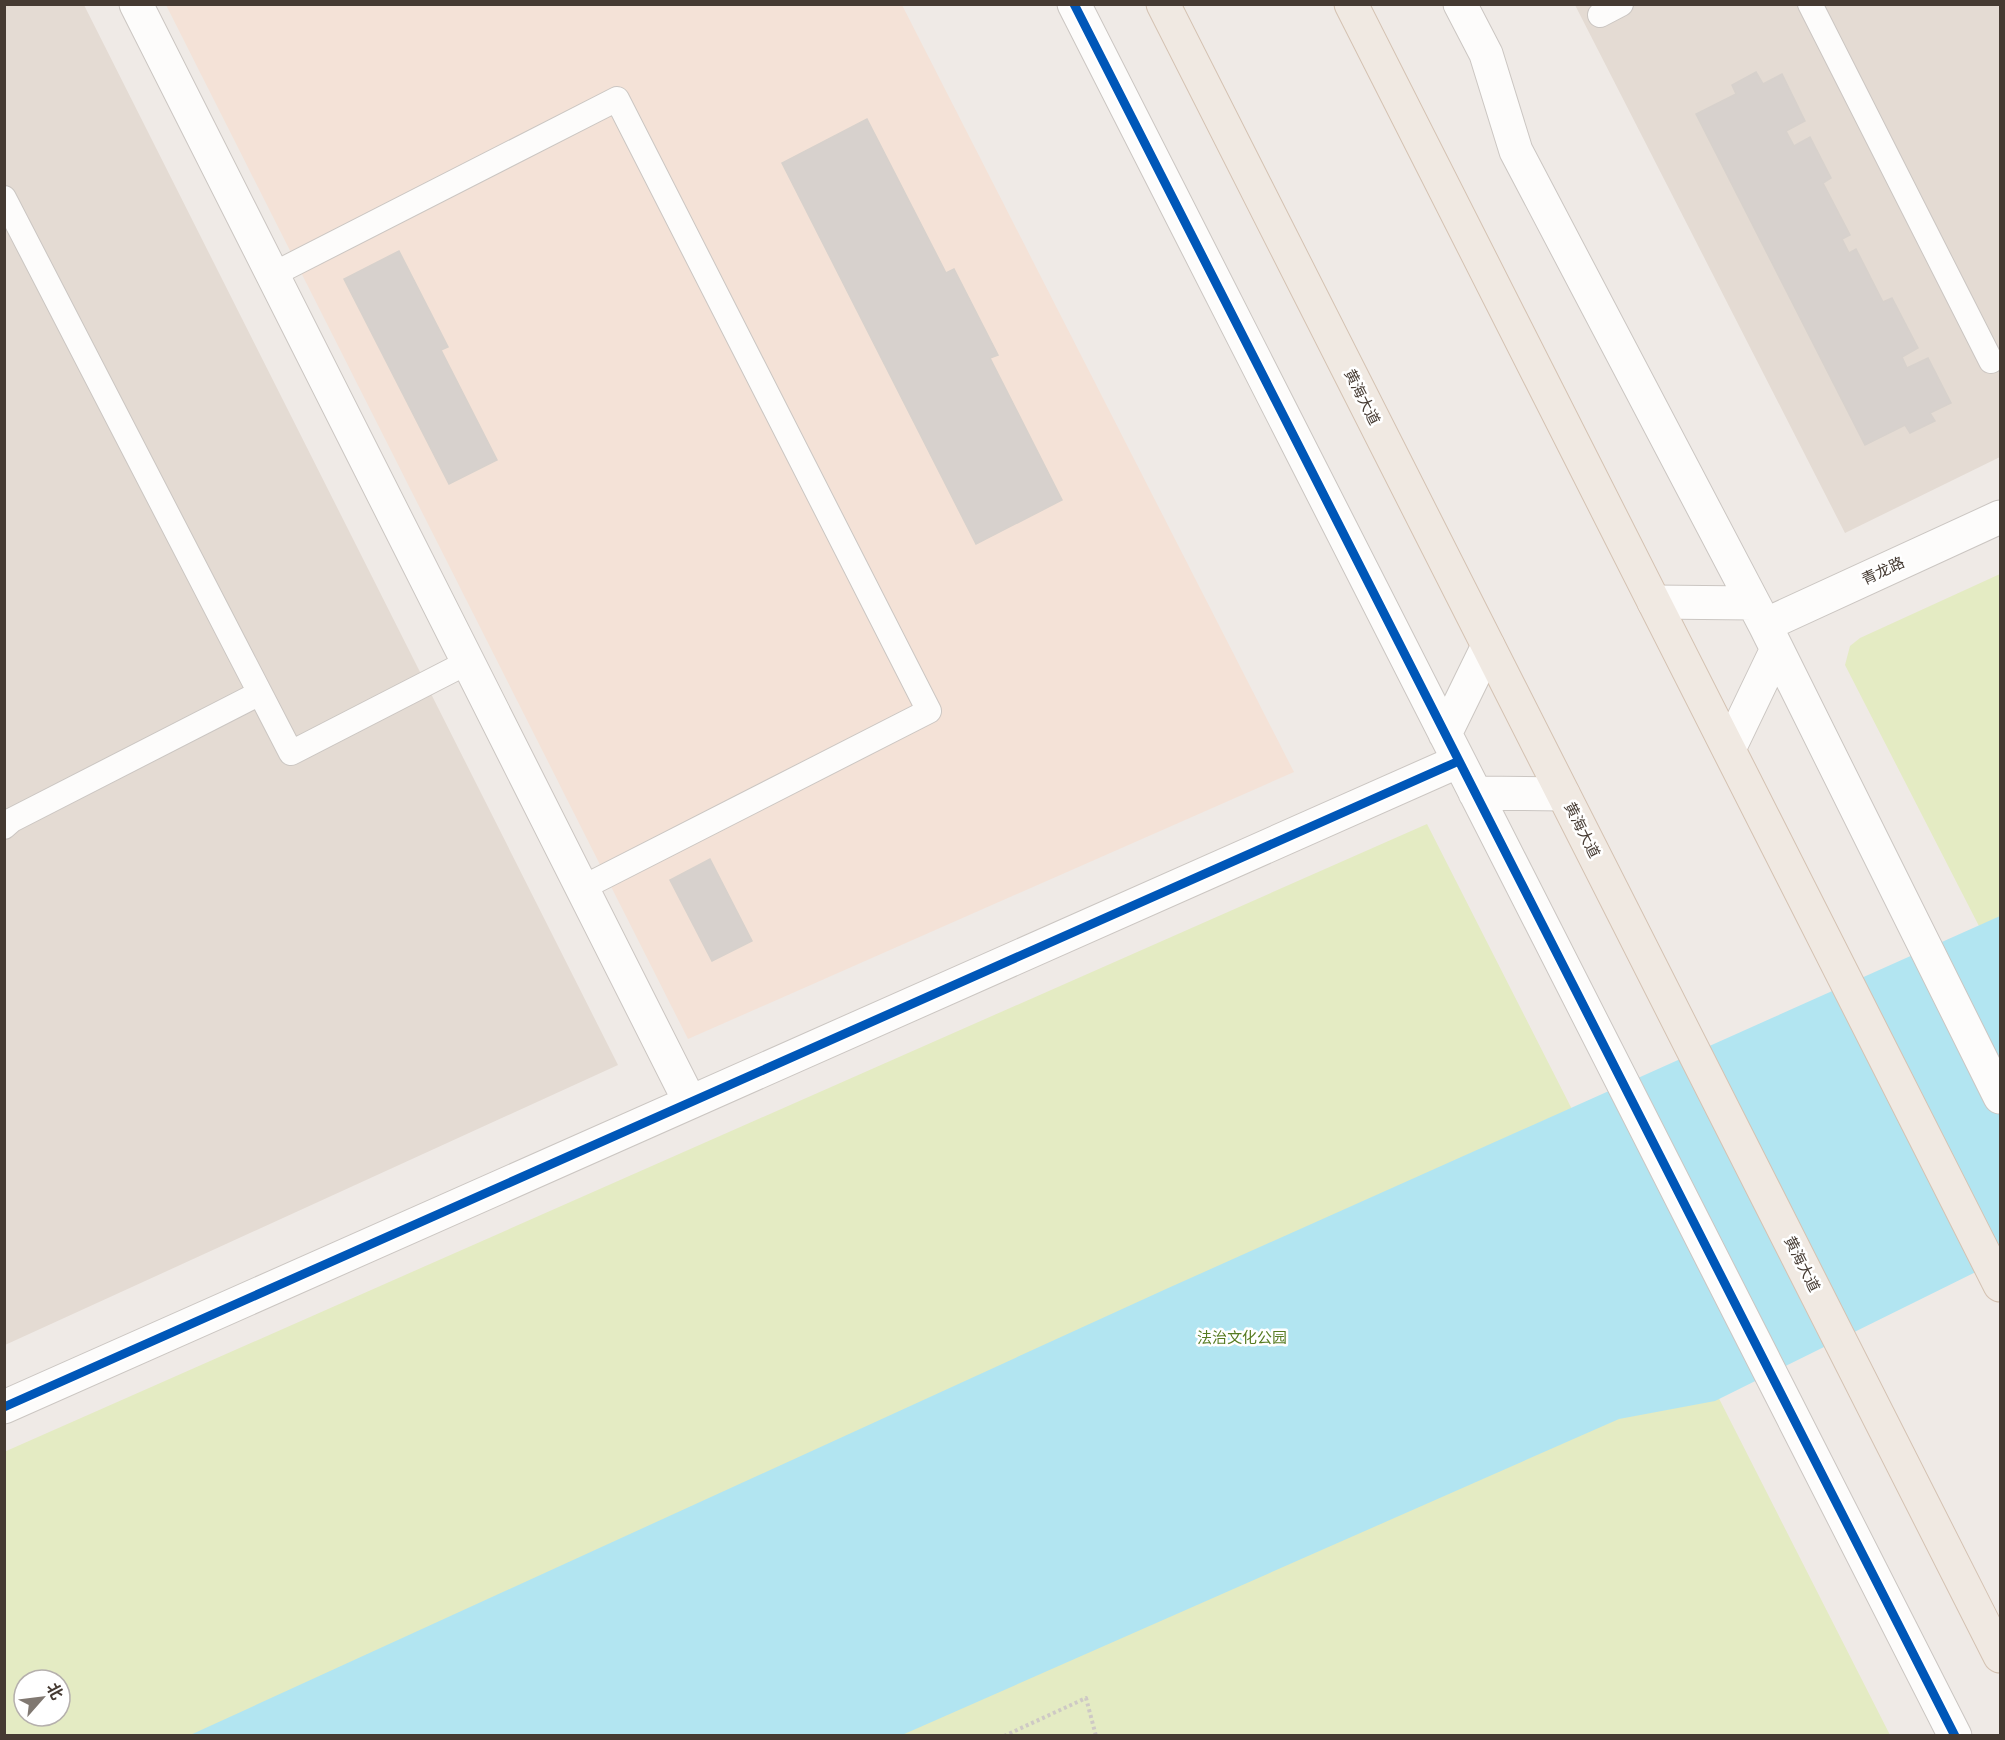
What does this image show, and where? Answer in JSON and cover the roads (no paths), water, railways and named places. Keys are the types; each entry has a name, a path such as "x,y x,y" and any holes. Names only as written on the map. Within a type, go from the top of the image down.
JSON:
{"main road":[{"name":"黄海大道","path":"1163,4 2001,1656"},
{"path":"1351,4 2001,1285"}],"street":[{"path":"136,4 690,1102"},
{"path":"1074,4 1955,1736"},
{"path":"1460,4 1486,54 1516,151 1765,626 2001,1097"},
{"name":"青龙路","path":"1765,626 2001,517"},
{"path":"1654,602 1765,626"},
{"path":"1729,749 1765,626"},
{"path":"4,1407 690,1102 1452,748 1488,646"},
{"path":"1475,793 1563,794"}],"lane":[{"path":"1810,4 1991,361"},
{"path":"272,275 617,99 930,711 582,888"},
{"path":"4,198 291,753 468,662"},
{"path":"4,827 12,820 260,693"}],"water":[{"path":"2000,916 2000,1260 1715,1401 1619,1419 902,1735 188,1736 1166,1289"}],"park label":[{"name":"法治文化公园","path":"1242,1338"}]}
